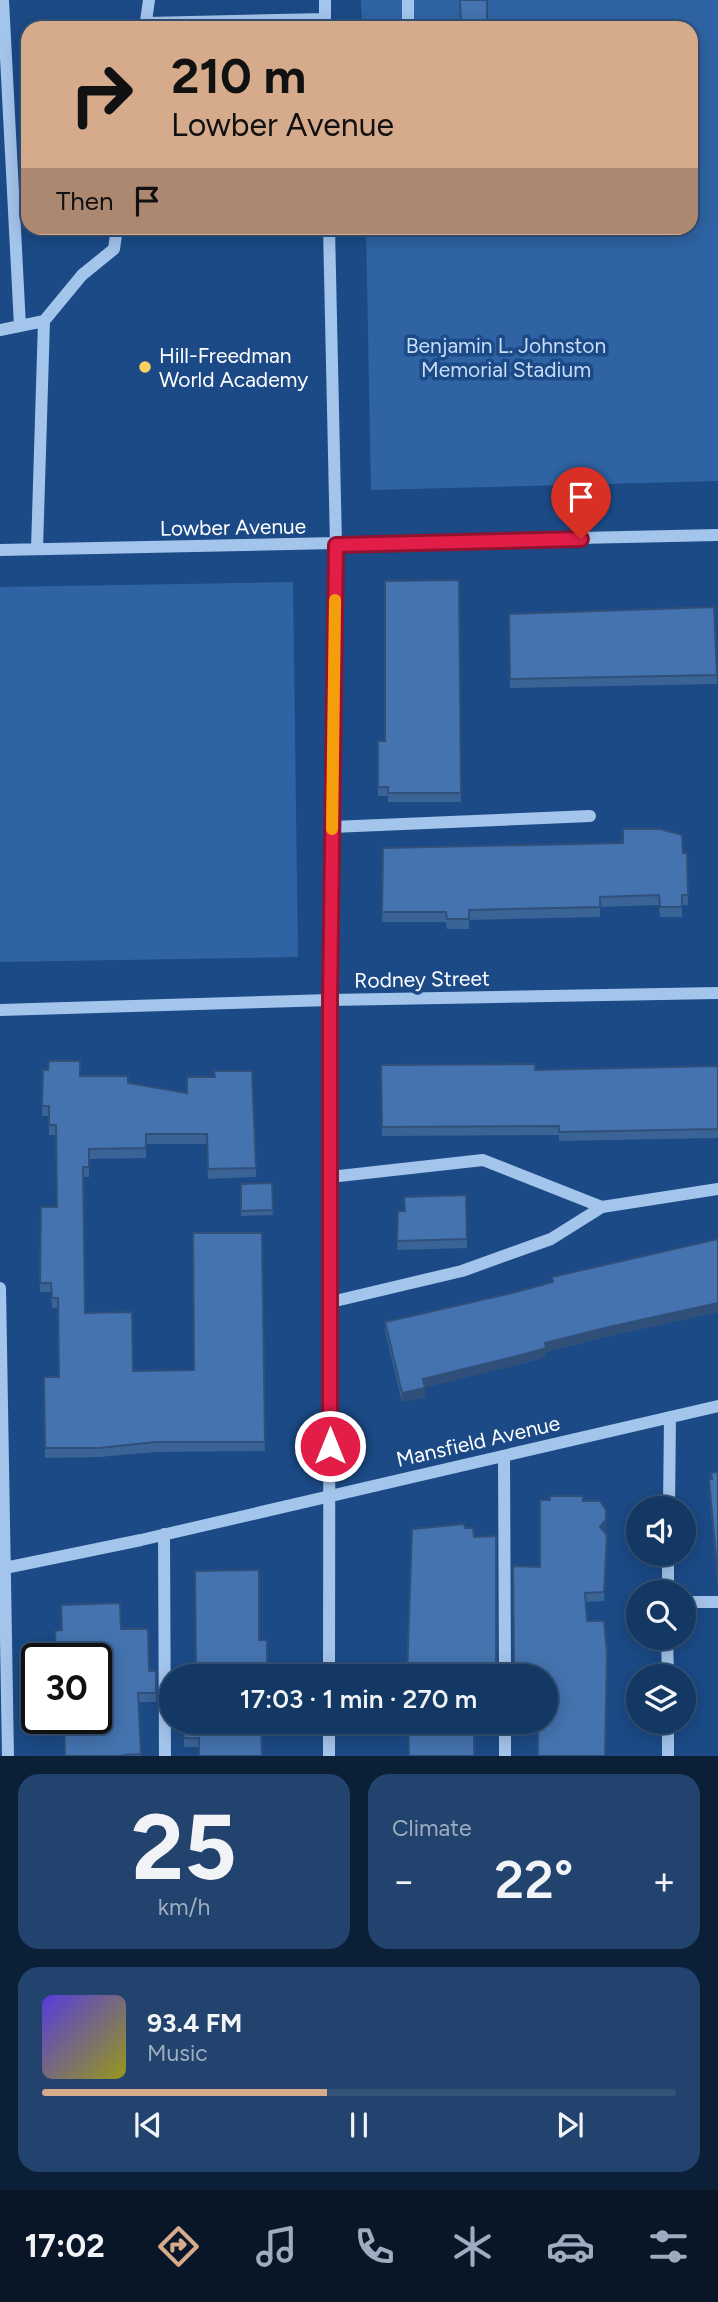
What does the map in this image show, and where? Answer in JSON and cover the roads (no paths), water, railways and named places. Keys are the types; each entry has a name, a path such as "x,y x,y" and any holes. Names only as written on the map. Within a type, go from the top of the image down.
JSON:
{"street":[{"path":"3,0 20,326"},
{"path":"146,21 149,0"},
{"path":"325,0 325,21"},
{"path":"408,0 408,21"},
{"path":"37,549 44,321 82,275 114,248 116,235"},
{"path":"329,235 336,545 330,1000 329,1664"},
{"path":"0,330 44,321"},
{"name":"Lowber Avenue","path":"0,550 718,535"},
{"path":"332,827 590,816"},
{"name":"Rodney Street","path":"0,1010 330,1000 718,993"},
{"path":"330,1177 484,1160 602,1207"},
{"path":"331,1302 462,1271 551,1239 602,1207 718,1189"},
{"path":"0,1288 8,1756"},
{"name":"Mansfield Avenue","path":"3,1568 164,1534 330,1493 504,1457 718,1406"},
{"path":"669,1496 670,1417"},
{"path":"504,1457 505,1664"},
{"path":"164,1534 165,1756"},
{"path":"696,1602 718,1602"},
{"path":"329,1734 329,1756"},
{"path":"505,1734 505,1756"},
{"path":"668,1734 668,1756"}],"place":[{"name":"Hill-Freedman World Academy","path":"145,367"}],"park label":[{"name":"Benjamin L. Johnston Memorial Stadium","path":"506,357"}]}
